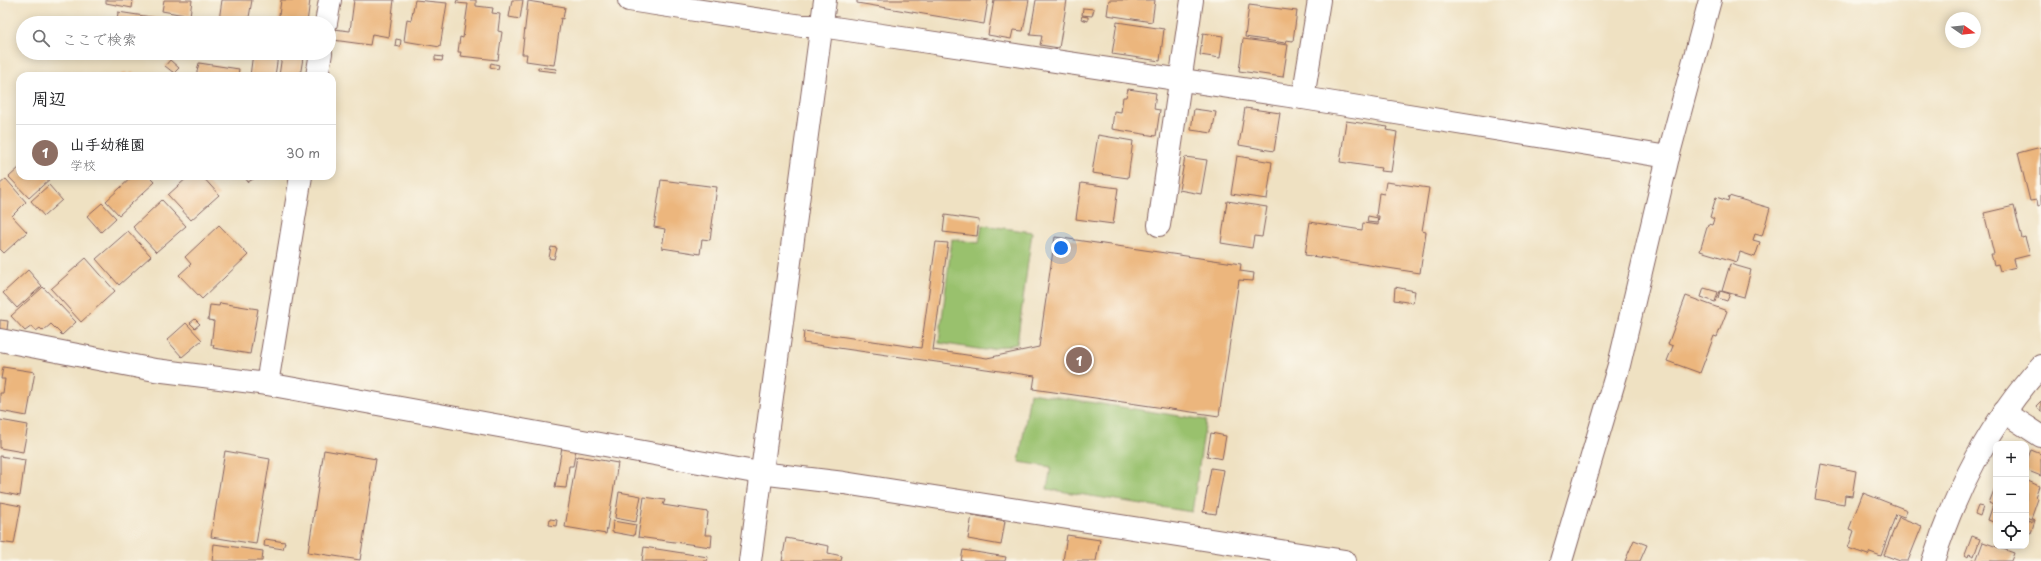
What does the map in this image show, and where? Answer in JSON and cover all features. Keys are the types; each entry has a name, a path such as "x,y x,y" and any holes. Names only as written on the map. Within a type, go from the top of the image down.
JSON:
{"street":[{"path":"327,16 330,0"},
{"path":"628,0 802,26 821,26 1303,98 1668,158"},
{"path":"750,561 759,498 760,473 825,0"},
{"path":"1159,225 1192,0"},
{"path":"1303,98 1319,0"},
{"path":"1561,561 1620,365 1668,158 1710,0"},
{"path":"318,72 320,60"},
{"path":"267,384 300,180"},
{"path":"0,340 155,370 267,384 760,473 844,483 1345,561"},
{"path":"1933,561 1945,522 1982,449 2004,412 2041,366"},
{"path":"2004,412 2041,436"}],"green space":[{"path":"982,225 1032,232 1017,344 985,350 939,343 952,239 979,243"},
{"path":"1030,393 1206,420 1192,512 1047,489 1051,467 1019,462"}],"building":[{"path":"106,0 133,0 132,8 106,3"},
{"path":"164,0 192,0 190,16 162,11"},
{"path":"222,0 252,0 249,16 220,16"},
{"path":"281,0 310,0 308,16 279,16"},
{"path":"354,0 394,0 389,37 372,34 370,45 336,40 336,29 350,31"},
{"path":"415,0 447,3 440,47 404,41 407,19 411,20"},
{"path":"457,0 476,0 476,6 493,8 492,13 500,14 498,31 502,32 498,60 460,56 461,52 458,52 460,37 463,38 468,4 456,3"},
{"path":"512,0 523,0 520,19 509,17"},
{"path":"857,0 988,0 984,24 857,3"},
{"path":"994,0 1029,0 1023,31 1013,30 1011,39 988,35"},
{"path":"1036,0 1067,0 1059,48 1040,45 1042,36 1030,35"},
{"path":"1109,0 1155,0 1152,22 1107,15"},
{"path":"528,1 565,7 563,19 561,18 554,65 526,61 527,54 522,54"},
{"path":"1249,5 1297,11 1293,41 1286,40 1285,43 1245,37"},
{"path":"1083,8 1094,9 1092,16 1082,15"},
{"path":"118,12 144,16 118,16"},
{"path":"1082,16 1088,17 1088,21 1081,19"},
{"path":"1117,22 1164,29 1160,61 1112,54"},
{"path":"1203,33 1223,36 1220,58 1200,55"},
{"path":"396,39 401,40 400,47 395,46"},
{"path":"1243,39 1288,45 1283,77 1239,71"},
{"path":"435,56 443,57 442,61 435,60"},
{"path":"170,60 179,68 175,72 173,72 165,66"},
{"path":"252,60 277,60 276,72 251,72"},
{"path":"281,60 303,60 301,72 280,72"},
{"path":"199,63 239,69 239,72 197,72"},
{"path":"491,63 499,65 498,69 490,67"},
{"path":"538,67 557,69 556,72 538,70"},
{"path":"1128,89 1156,93 1154,109 1160,110 1156,136 1112,129 1114,111 1121,112 1123,97 1126,97"},
{"path":"1245,108 1280,113 1274,151 1239,145"},
{"path":"1194,109 1216,112 1212,133 1191,130"},
{"path":"1346,121 1388,127 1387,130 1397,132 1391,172 1380,171 1381,168 1340,162"},
{"path":"1098,135 1133,141 1128,178 1092,173"},
{"path":"2041,147 2041,205 2038,206 2037,200 2030,201 2018,153"},
{"path":"1237,156 1272,162 1267,199 1231,194"},
{"path":"1185,157 1207,160 1201,194 1179,190"},
{"path":"16,171 16,180 49,180 29,198 9,177"},
{"path":"6,179 26,202 12,216 27,232 4,253 0,249 0,184"},
{"path":"129,180 153,180 155,182 119,215 106,201"},
{"path":"185,180 206,180 219,195 191,220 168,195"},
{"path":"661,180 717,187 710,240 702,239 700,254 662,248 665,229 654,227"},
{"path":"1386,182 1429,188 1422,231 1426,232 1420,273 1305,255 1310,222 1362,230 1363,223 1378,225 1379,216 1376,216 1379,193 1384,194"},
{"path":"1081,183 1118,188 1113,224 1076,219"},
{"path":"49,185 62,200 44,216 31,201"},
{"path":"1729,196 1770,208 1762,236 1755,234 1753,240 1760,242 1755,257 1740,252 1737,262 1700,251 1708,224 1712,225 1714,219 1710,217 1716,197 1728,201"},
{"path":"162,200 186,226 156,252 133,227"},
{"path":"1227,201 1267,207 1262,237 1254,236 1252,248 1221,243"},
{"path":"102,203 116,218 101,232 87,216"},
{"path":"2014,206 2022,238 2025,237 2030,255 2014,259 2016,267 2000,271 1998,264 1994,265 1991,254 1994,254 1984,213"},
{"path":"945,215 979,220 977,236 943,232"},
{"path":"1368,216 1378,218 1377,223 1367,222"},
{"path":"219,225 248,255 202,299 179,275 191,264 185,257"},
{"path":"128,231 151,256 119,285 96,259"},
{"path":"1055,237 1241,264 1240,271 1254,273 1253,281 1239,280 1219,416 1033,389 1035,376 803,343 804,331 921,348 936,242 948,243 933,350 987,358 1039,347"},
{"path":"551,247 557,248 554,259 549,258"},
{"path":"86,258 115,291 81,322 51,289"},
{"path":"1730,264 1751,270 1744,297 1722,291"},
{"path":"28,270 42,286 17,308 3,293"},
{"path":"43,287 76,322 62,335 51,324 43,331 40,328 36,331 32,326 25,331 11,316"},
{"path":"1395,287 1415,291 1413,303 1394,300"},
{"path":"1704,288 1718,292 1715,302 1701,297"},
{"path":"1720,291 1730,294 1727,301 1718,298"},
{"path":"1686,296 1727,311 1717,337 1714,336 1700,373 1667,361 1673,346 1668,344"},
{"path":"220,303 258,309 250,354 213,348 214,345 211,345 214,321 208,320 210,305 219,306"},
{"path":"195,319 200,324 195,328 190,323"},
{"path":"0,320 8,321 7,330 0,329"},
{"path":"186,323 202,340 182,357 167,340"},
{"path":"3,367 35,372 27,416 0,411 0,393 3,393 5,379 1,379"},
{"path":"2041,401 2041,412 2036,406"},
{"path":"0,420 28,425 23,452 0,448"},
{"path":"1211,433 1226,436 1222,459 1207,456"},
{"path":"562,447 576,449 573,466 569,466 566,488 555,487"},
{"path":"324,450 376,459 360,560 308,552"},
{"path":"2031,450 2041,454 2041,476 2029,471 2029,455"},
{"path":"225,451 270,459 256,544 211,537"},
{"path":"0,456 25,460 20,496 0,492"},
{"path":"577,456 618,463 606,534 565,527"},
{"path":"1821,464 1856,471 1852,496 1845,495 1844,504 1815,499"},
{"path":"1211,468 1224,470 1216,514 1203,512"},
{"path":"2029,481 2039,486 2035,497 2038,499 2031,519 2029,518"},
{"path":"619,492 641,496 636,522 615,518"},
{"path":"1863,493 1907,510 1904,517 1896,514 1881,556 1870,552 1868,555 1848,548 1854,531 1849,529"},
{"path":"1993,493 1993,505 1989,503"},
{"path":"644,497 665,500 663,505 708,512 705,535 712,535 711,547 638,537"},
{"path":"0,502 21,506 14,544 0,542"},
{"path":"1993,505 1993,522 1988,520"},
{"path":"1978,506 1983,507 1980,516 1975,514"},
{"path":"972,515 1005,521 1001,545 968,539"},
{"path":"1899,517 1922,526 1908,561 1900,561 1884,555"},
{"path":"550,519 557,520 556,526 549,525"},
{"path":"2032,519 2035,520 2031,533 2029,532 2029,520 2032,522"},
{"path":"613,521 636,525 634,536 612,532"},
{"path":"1067,535 1100,540 1096,561 1063,561"},
{"path":"1972,536 1980,539 1974,556 1969,554 1968,557 1965,555"},
{"path":"786,538 829,546 828,553 842,556 841,561 782,561"},
{"path":"265,539 285,542 283,549 264,546"},
{"path":"1634,540 1647,545 1640,561 1625,561"},
{"path":"1983,542 1993,546 1993,549 2003,549 2014,553 2011,561 1976,561"},
{"path":"214,544 263,551 262,561 212,561"},
{"path":"644,547 708,557 707,561 642,561"},
{"path":"963,550 1006,557 1005,561 961,561"}],"place":[{"name":"山手幼稚園","path":"1079,360"}]}
